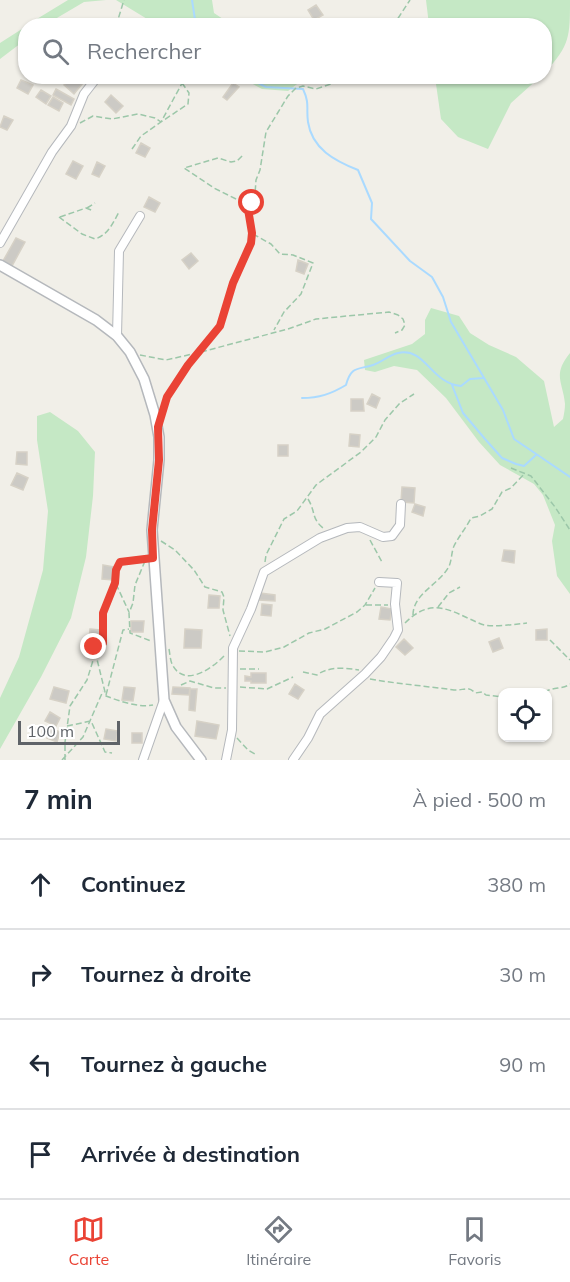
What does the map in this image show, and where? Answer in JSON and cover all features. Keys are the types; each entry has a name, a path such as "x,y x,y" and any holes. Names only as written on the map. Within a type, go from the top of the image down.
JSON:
{"street":[{"path":"0,243 52,152 70,126 84,94 92,84"},
{"path":"117,336 119,251 140,216"},
{"path":"0,265 96,320 117,336 130,352 144,379 158,427 159,460 150,558 164,700 176,727 201,760"},
{"path":"226,760 232,734 233,650 264,572 329,534 347,528 360,527 383,537 392,536 400,525 400,504"},
{"path":"293,760 320,714 381,657 398,630 395,604 397,583 379,582"},
{"path":"143,760 164,700"}],"path":[{"path":"118,18 124,0"},
{"path":"398,18 410,0"},
{"path":"160,122 181,84"},
{"path":"132,149 141,136 188,104 189,93 183,84"},
{"path":"158,427 167,397 188,365 220,326 233,283 249,248 252,233 248,209 255,194 266,132 296,88 303,86 316,88 330,84"},
{"path":"70,126 93,116 112,119 138,114 160,122"},
{"path":"243,155 237,161 218,158 184,168 214,188 240,201 248,209"},
{"path":"95,203 59,217 90,238 102,236 119,212"},
{"path":"86,208 94,211"},
{"path":"252,233 271,244 280,254 293,255 313,263 301,294 283,313 274,331"},
{"path":"130,352 166,360 199,353 316,319 389,312 403,319 405,325 402,330 395,333"},
{"path":"264,572 266,555 274,543 280,524 288,515 297,511 316,485 361,452 376,437 385,420 400,403 414,394"},
{"path":"511,468 531,476 570,530"},
{"path":"413,615 413,608 419,598 450,567 454,546 471,518 492,509 502,492 511,488 525,473"},
{"path":"308,498 312,505 314,521 329,534"},
{"path":"363,529 381,562"},
{"path":"152,536 175,549 194,570 205,587 222,592 223,610 233,650"},
{"path":"106,696 94,647 101,646 103,643 103,613 115,583 116,570 120,562 150,558"},
{"path":"150,558 135,585 133,603 129,613 130,633 167,645 176,670 189,675 206,672 233,650 265,652 284,647 309,633 325,629 357,612 365,605 379,582"},
{"path":"115,583 129,613"},
{"path":"438,607 449,593 460,587"},
{"path":"365,605 395,604"},
{"path":"398,630 413,615 425,609 438,607 473,619 483,625 527,622"},
{"path":"106,696 123,630 129,629"},
{"path":"550,640 570,660"},
{"path":"64,759 70,706 87,680 96,653"},
{"path":"233,668 259,669"},
{"path":"303,672 317,675 327,669 359,669 363,675 379,682 458,691 466,688 475,693 482,692 486,695 498,696"},
{"path":"552,688 570,684"},
{"path":"64,759 83,737 104,690"},
{"path":"106,696 147,706 156,705 164,700"},
{"path":"66,727 91,721"},
{"path":"91,721 105,752 112,753"},
{"path":"232,734 255,754"}],"green space":[{"path":"68,0 106,0 84,2 57,18 38,18"},
{"path":"116,0 212,0 214,13 222,18 146,18"},
{"path":"426,0 570,0 567,40 552,64 552,18 428,18"},
{"path":"18,31 18,45 0,59 0,43"},
{"path":"253,84 297,84 288,91 262,89"},
{"path":"436,84 532,84 511,103 488,149 458,137 441,119"},
{"path":"431,308 459,316 470,333 489,345 516,357 544,381 554,427 563,419 565,404 560,373 570,353 570,594 557,576 552,541 555,525 543,495 534,484 500,465 479,442 446,398 417,370 394,366 375,372 365,370 364,360 412,344 425,334 425,320"},
{"path":"50,412 78,431 95,452 86,557 71,618 0,749 0,698 19,657 43,570 48,511 37,440 37,416"}],"building":[{"path":"316,5 323,15 313,18 308,10"},
{"path":"19,84 33,85 28,94 17,88"},
{"path":"65,84 82,84 74,94"},
{"path":"232,84 239,87 227,100 223,97"},
{"path":"56,89 74,99 71,105 53,95"},
{"path":"41,90 51,96 46,104 36,97"},
{"path":"111,95 123,106 116,113 105,102"},
{"path":"53,97 63,103 59,111 48,105"},
{"path":"4,116 13,120 7,130 0,127"},
{"path":"141,143 150,148 145,157 136,153"},
{"path":"73,161 83,166 76,179 66,174"},
{"path":"97,162 105,166 99,177 92,174"},
{"path":"149,197 160,203 155,212 144,207"},
{"path":"16,238 25,242 12,266 3,261"},
{"path":"191,253 198,261 189,269 182,260"},
{"path":"298,260 308,264 304,274 296,271"},
{"path":"372,394 380,398 376,408 367,404"},
{"path":"351,399 363,399 364,411 351,411"},
{"path":"350,434 360,435 359,447 349,446"},
{"path":"278,445 288,445 288,456 278,456"},
{"path":"17,452 27,452 27,465 16,464"},
{"path":"17,473 28,478 23,490 11,485"},
{"path":"402,487 415,488 414,503 401,502"},
{"path":"415,504 425,507 423,516 412,512"},
{"path":"504,550 515,551 514,563 502,561"},
{"path":"103,565 115,567 113,580 102,579"},
{"path":"260,593 275,595 275,601 259,600"},
{"path":"209,595 220,596 219,608 208,608"},
{"path":"262,604 272,605 271,616 261,615"},
{"path":"381,607 392,609 390,620 379,619"},
{"path":"131,621 144,621 143,632 131,632"},
{"path":"90,629 100,630 99,641 89,640"},
{"path":"185,629 202,630 201,648 184,648"},
{"path":"547,629 547,640 536,640 536,630"},
{"path":"499,638 503,648 493,652 489,642"},
{"path":"404,639 413,648 405,655 396,647"},
{"path":"251,673 266,673 266,683 245,681 245,676 251,677"},
{"path":"295,684 304,690 298,699 289,694"},
{"path":"54,687 69,691 66,703 50,699"},
{"path":"124,687 135,688 133,701 122,700"},
{"path":"173,687 190,688 189,695 172,694"},
{"path":"190,689 197,689 195,711 189,710"},
{"path":"50,712 60,718 56,726 45,721"},
{"path":"197,721 219,725 216,739 195,736"},
{"path":"50,728 60,732 57,742 47,738"},
{"path":"106,729 118,731 116,741 104,739"},
{"path":"132,733 142,733 142,743 132,743"}],"waterway":[{"path":"192,0 195,18"},
{"path":"260,84 266,87 303,89 307,102 308,122 314,140 333,158 358,170 372,203 371,219 410,261 432,277 443,297 451,322 503,410 514,439 570,477"},
{"path":"302,398 335,391 346,385 355,370 373,365 398,353 415,355 442,379 461,386 470,379 483,378"},
{"path":"452,385 463,413 502,458 524,466 536,455"}],"route":[{"path":"94,647 101,646 103,643 103,613 111,596 116,570 120,562 153,558 152,530 159,460 158,427 167,397 188,365 220,326 233,283 251,243 252,233 248,209 252,203"}]}
